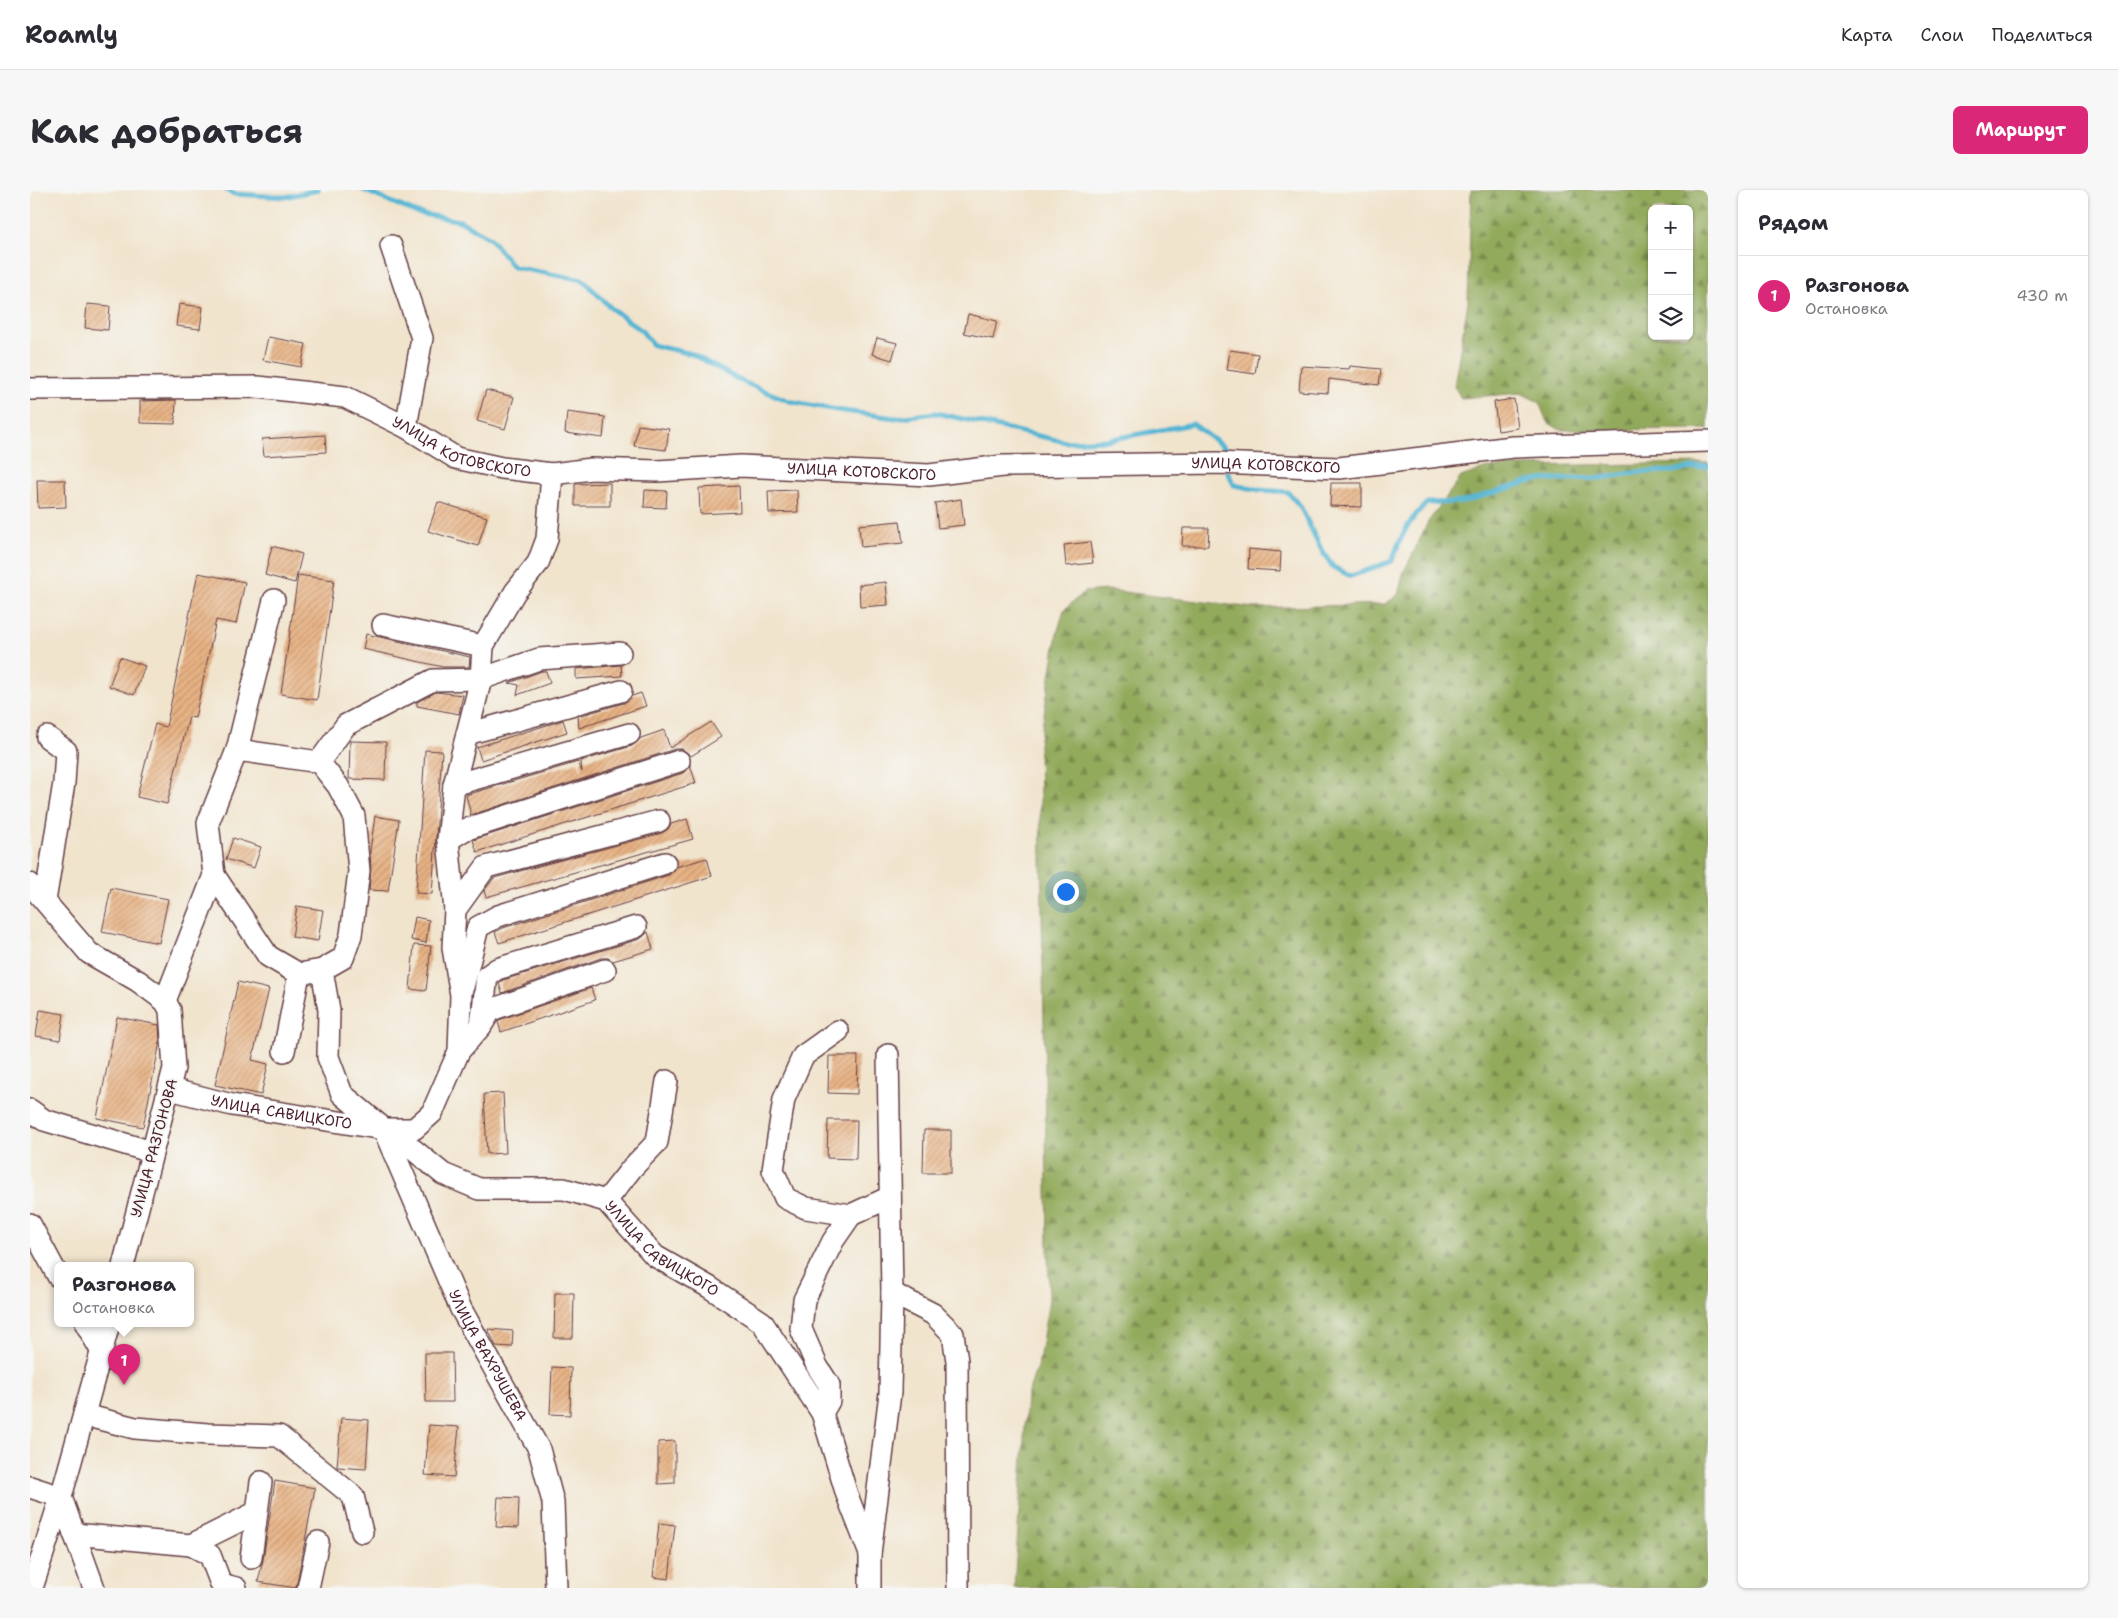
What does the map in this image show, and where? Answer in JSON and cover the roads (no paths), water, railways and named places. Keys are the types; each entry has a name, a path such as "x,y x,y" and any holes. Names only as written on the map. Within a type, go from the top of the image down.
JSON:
{"street":[{"path":"391,246 422,338 406,427"},
{"name":"УЛИЦА КОТОВСКОГО","path":"30,389 258,387 345,397 406,427 456,458 502,468 552,474 592,469 657,470 741,466 929,475 1002,466 1217,463 1338,468 1513,447 1708,442"},
{"path":"459,1051 461,995 453,948 455,910 448,840 454,785 481,679 483,646 514,592 538,563 547,540 552,474"},
{"path":"237,750 319,762 338,786 354,816 359,871 352,935 343,958 322,970 299,974 268,956 214,875 208,823 237,750 274,600"},
{"path":"383,625 483,646"},
{"path":"319,762 346,725 433,680 481,679 539,659 620,653"},
{"path":"467,734 621,691"},
{"path":"454,785 629,734"},
{"path":"46,901 64,783 66,750 47,737"},
{"path":"448,840 464,830 679,761"},
{"path":"455,910 486,867 659,821"},
{"path":"461,995 478,927 498,916 665,863"},
{"path":"30,884 89,953 138,981 165,1001 214,875"},
{"path":"481,1026 488,976 497,969 636,927"},
{"path":"322,970 329,1010 328,1057 342,1094 384,1129 414,1128 432,1113 459,1051 481,1026 491,1010 605,970"},
{"path":"284,1050 299,974"},
{"name":"УЛИЦА РАЗГОНОВА","path":"124,1262 174,1068 170,1010 165,1001"},
{"path":"838,1031 803,1056 784,1098 773,1170 785,1198 806,1208 851,1215"},
{"name":"УЛИЦА САВИЦКОГО","path":"870,1588 870,1554 890,1393 892,1293 888,1054"},
{"path":"606,1201 656,1142 667,1081"},
{"name":"УЛИЦА САВИЦКОГО","path":"170,1089 232,1105 384,1129 443,1174 479,1189 564,1189 606,1201 655,1256 709,1287 762,1322 822,1414 847,1494 870,1554"},
{"path":"30,1110 44,1120 152,1152"},
{"name":"УЛИЦА ВАХРУШЕВА","path":"384,1129 461,1309 539,1449 552,1502 556,1588"},
{"path":"822,1414 829,1401 829,1385 817,1366 801,1329 804,1300 833,1241 851,1215 890,1197"},
{"path":"30,1224 54,1269"},
{"path":"892,1293 933,1314 952,1334 957,1361 958,1588"},
{"path":"88,1327 102,1352"},
{"path":"32,1588 61,1497 108,1327"},
{"path":"84,1415 135,1428 208,1434 278,1436 353,1496 362,1532"},
{"path":"251,1558 255,1513 261,1482"},
{"path":"30,1487 61,1497"},
{"path":"61,1497 94,1588"},
{"path":"191,1545 255,1513"},
{"path":"74,1534 191,1545 210,1554 226,1587"},
{"path":"308,1588 318,1542"}],"waterway":[{"path":"226,190 234,194 285,197 318,190"},
{"path":"363,190 417,213 460,221 490,238 513,267 583,280 612,309 641,330 653,345 692,354 741,381 789,401 895,418 936,413 1066,442 1107,440 1193,424 1225,448"},
{"path":"1228,473 1234,485 1260,490 1288,492 1300,506 1322,551 1333,567 1351,576 1392,561 1405,530 1427,503 1463,502 1534,480 1601,478 1639,472 1672,471 1708,466"}],"place":[{"name":"Разгонова","path":"124,1385"}]}
